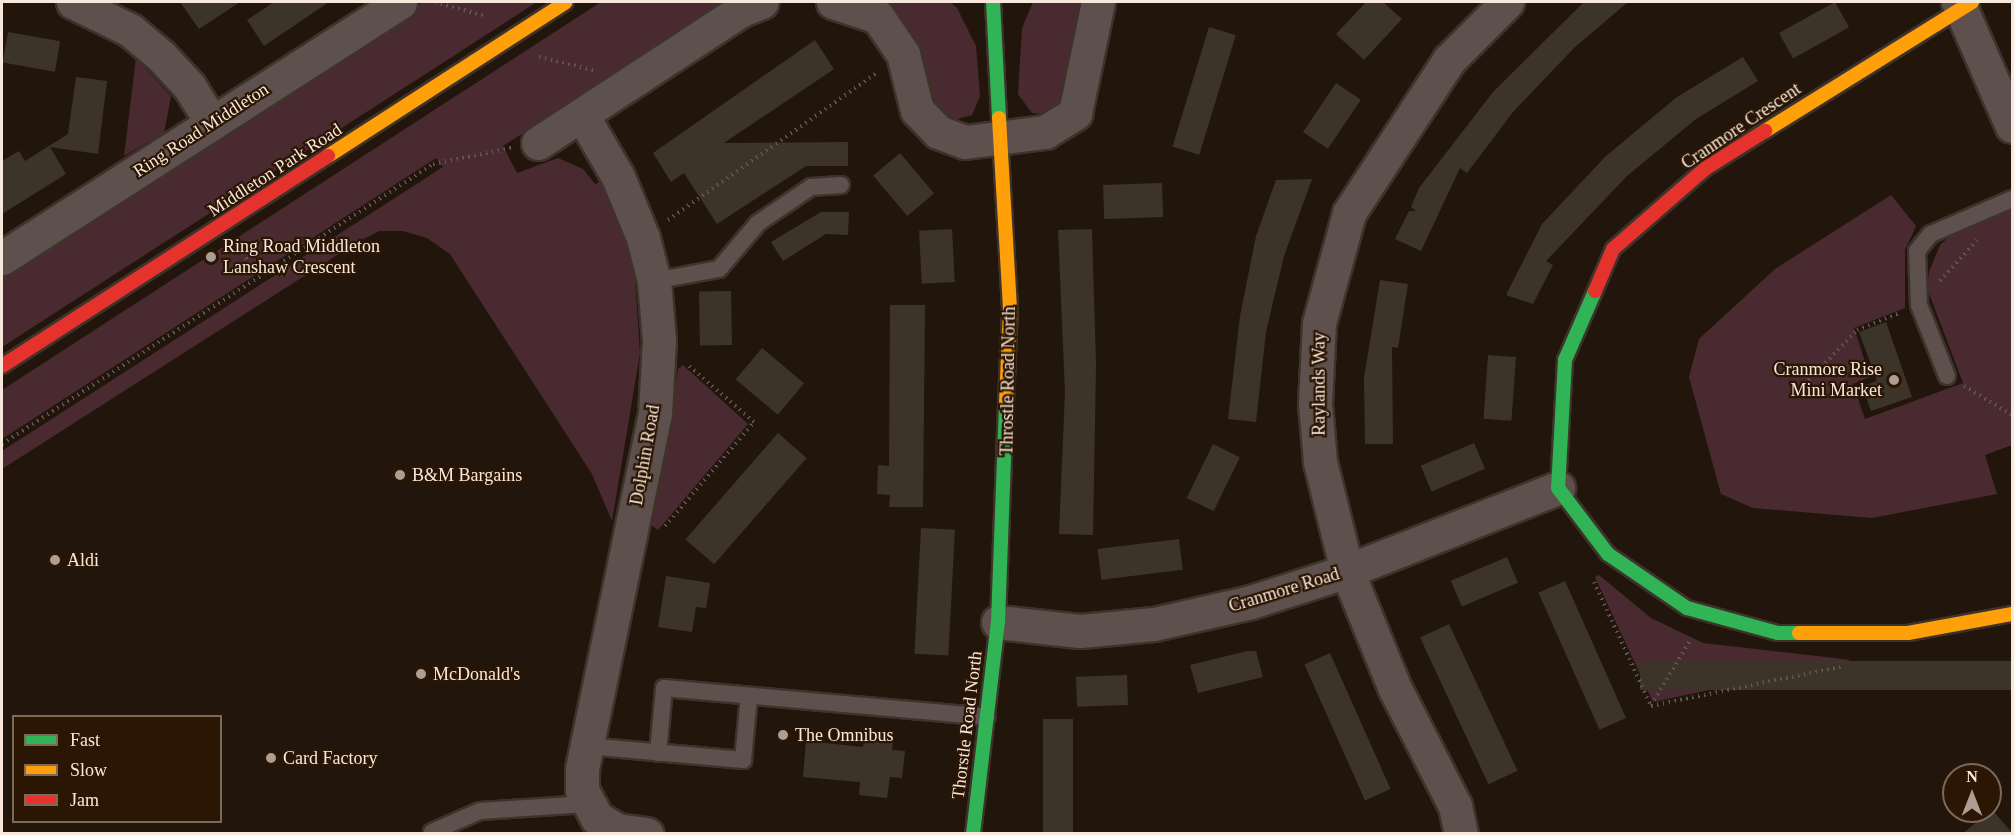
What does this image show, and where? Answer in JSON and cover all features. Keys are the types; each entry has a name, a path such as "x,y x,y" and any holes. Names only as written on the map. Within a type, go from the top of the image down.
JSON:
{"street":[{"path":"73,2 130,30 161,56 189,86 212,123"},
{"name":"Ring Road Middleton","path":"2,258 400,2"},
{"name":"Middleton Park Road","path":"2,366 224,225 566,2"},
{"path":"538,143 741,10 762,2"},
{"path":"833,2 878,17 903,54 917,110 938,132 965,142 999,140 1045,132 1075,113 1098,2"},
{"name":"Throstle Road North","path":"993,2 1010,308 998,622"},
{"name":"Raylands Way","path":"1461,834 1455,806 1395,689 1347,571 1320,462 1315,404 1319,323 1349,213 1449,60 1508,2"},
{"path":"1964,3 2013,126"},
{"name":"Cranmore Crescent","path":"1558,488 1565,360 1613,249 1706,168 1964,3"},
{"name":"Dolphin Road","path":"582,115 618,177 643,238 654,281 659,340 655,413 582,769 587,804"},
{"path":"1558,488 1608,554 1687,608 1778,633 1908,633 2013,614"},
{"name":"Cranmore Road","path":"998,622 1080,631 1154,624 1251,602 1347,571 1558,488"},
{"name":"Thorstle Road North","path":"973,834 998,622"},
{"path":"587,804 597,818 617,830 647,834"}],"lane":[{"path":"654,281 719,269 758,223 811,187 841,185"},
{"path":"1947,376 1919,305 1917,251 1930,234 2013,199"},
{"path":"658,753 664,688 987,717"},
{"path":"587,746 743,760 749,696"},
{"path":"432,832 480,811 587,804"}],"path":[{"path":"435,2 485,16"},
{"path":"516,34 529,55 602,73 615,93"},
{"path":"643,238 903,54"},
{"path":"2,444 433,164 538,143"},
{"path":"224,225 259,277"},
{"path":"659,340 754,422 662,529"},
{"path":"1947,376 2013,415"},
{"path":"1608,554 1592,577 1651,706"},
{"path":"1651,706 1706,613"},
{"path":"1651,706 1852,664 1858,633"}],"shaded area":[{"path":"423,2 537,2 2,347 2,274"},
{"path":"601,2 728,2 503,146 517,173 558,158 583,169 595,184 602,181 626,236 635,279 640,353 612,521 592,474 450,254 427,238 403,231 379,231 356,243 2,469 2,451 443,167 436,158 2,439 2,390"},
{"path":"867,2 950,2 957,8 976,46 980,96 972,115 951,121 939,116"},
{"path":"1033,2 1082,2 1063,102 1042,114 1032,113 1018,94 1022,28"},
{"path":"136,58 171,96 164,133 124,156"},
{"path":"1891,195 1916,226 1905,250 1905,308 1854,328 1870,377 1853,384 1865,419 1963,383 1927,288 1929,272 1940,245 1950,236 2012,208 2012,445 1985,455 1997,494 1872,518 1753,508 1721,494 1689,377 1699,339 1775,269"},
{"path":"683,365 748,424 658,530 651,525 678,369"},
{"path":"1599,575 1651,618 1703,643 1851,660 1653,702 1595,577"}],"building":[{"path":"180,2 240,2 199,29"},
{"path":"274,2 329,2 264,46 247,20"},
{"path":"1366,2 1383,2 1402,19 1364,60 1336,34"},
{"path":"1584,2 1628,2 1574,48 1513,112 1467,173 1460,168 1421,251 1395,239 1409,211 1416,211 1411,207 1419,188 1493,92"},
{"path":"1835,2 1849,27 1793,58 1779,33"},
{"path":"1209,27 1236,35 1199,155 1172,147"},
{"path":"8,32 60,41 55,72 3,63"},
{"path":"815,40 834,69 724,143 848,142 848,166 806,166 717,224 684,173 671,182 653,153"},
{"path":"1743,57 1758,81 1696,119 1627,176 1546,261 1553,265 1533,304 1506,295 1542,224 1606,156 1677,97"},
{"path":"76,77 107,81 98,154 50,147 66,174 2,214 2,161 19,151 25,161 68,134"},
{"path":"1336,83 1361,100 1328,149 1303,132"},
{"path":"900,153 934,194 907,216 873,175"},
{"path":"1312,179 1284,256 1266,332 1256,422 1228,419 1240,316 1256,236 1276,180"},
{"path":"1162,183 1163,217 1104,219 1103,185"},
{"path":"821,212 849,212 848,235 826,234 783,261 771,242"},
{"path":"952,229 955,282 922,284 919,231"},
{"path":"1092,229 1096,365 1093,535 1059,534 1065,392 1058,230"},
{"path":"1380,280 1408,284 1398,348 1392,347 1393,444 1365,444 1364,378"},
{"path":"731,291 732,345 700,346 699,292"},
{"path":"890,305 925,305 923,507 889,507 890,495 877,494 878,465 889,466"},
{"path":"1886,322 1912,397 1871,411 1862,386 1877,381 1859,332"},
{"path":"762,348 804,383 778,415 736,379"},
{"path":"1488,355 1516,357 1511,421 1484,419"},
{"path":"778,433 807,458 714,564 685,539"},
{"path":"1474,443 1485,469 1432,491 1421,466"},
{"path":"1213,444 1240,457 1214,511 1187,498"},
{"path":"921,528 955,530 948,656 914,654"},
{"path":"1179,539 1183,570 1101,580 1098,549"},
{"path":"1507,557 1518,583 1462,607 1451,581"},
{"path":"666,576 710,583 706,608 696,607 692,632 658,627"},
{"path":"1565,581 1626,718 1600,730 1539,593"},
{"path":"1449,624 1517,771 1488,784 1420,638"},
{"path":"1247,651 1256,651 1263,677 1198,693 1190,665"},
{"path":"1330,653 1391,789 1365,801 1304,664"},
{"path":"1640,661 2012,661 2012,690 1640,690"},
{"path":"1127,675 1128,705 1077,707 1076,677"},
{"path":"1043,719 1073,719 1073,834 1043,834"},
{"path":"865,732 894,735 892,750 905,751 902,778 890,777 887,798 859,795 860,782 803,777 806,741 863,747"},
{"path":"2002,821 2013,834 1962,834 1975,823 2002,823"}],"traffic: fast":[{"path":"993,2 999,118"},
{"path":"1595,291 1565,360 1558,488 1608,554 1687,608 1778,633 1799,633"},
{"path":"973,834 998,622 1006,403"}],"traffic: slow":[{"path":"328,156 566,2"},
{"path":"1765,131 1972,2"},
{"path":"999,118 1010,308 1006,403"},
{"path":"1799,633 1908,633 2012,614"}],"traffic: jam":[{"path":"1595,291 1613,249 1706,168 1765,131"},
{"path":"2,366 328,156"}],"place":[{"name":"Ring Road Middleton Lanshaw Crescent","path":"211,257"},
{"name":"Cranmore Rise Mini Market","path":"1894,380"},
{"name":"B&M Bargains","path":"400,475"},
{"name":"Aldi","path":"55,560"},
{"name":"McDonald's","path":"421,674"},
{"name":"The Omnibus","path":"783,735"},
{"name":"Card Factory","path":"271,758"}]}
